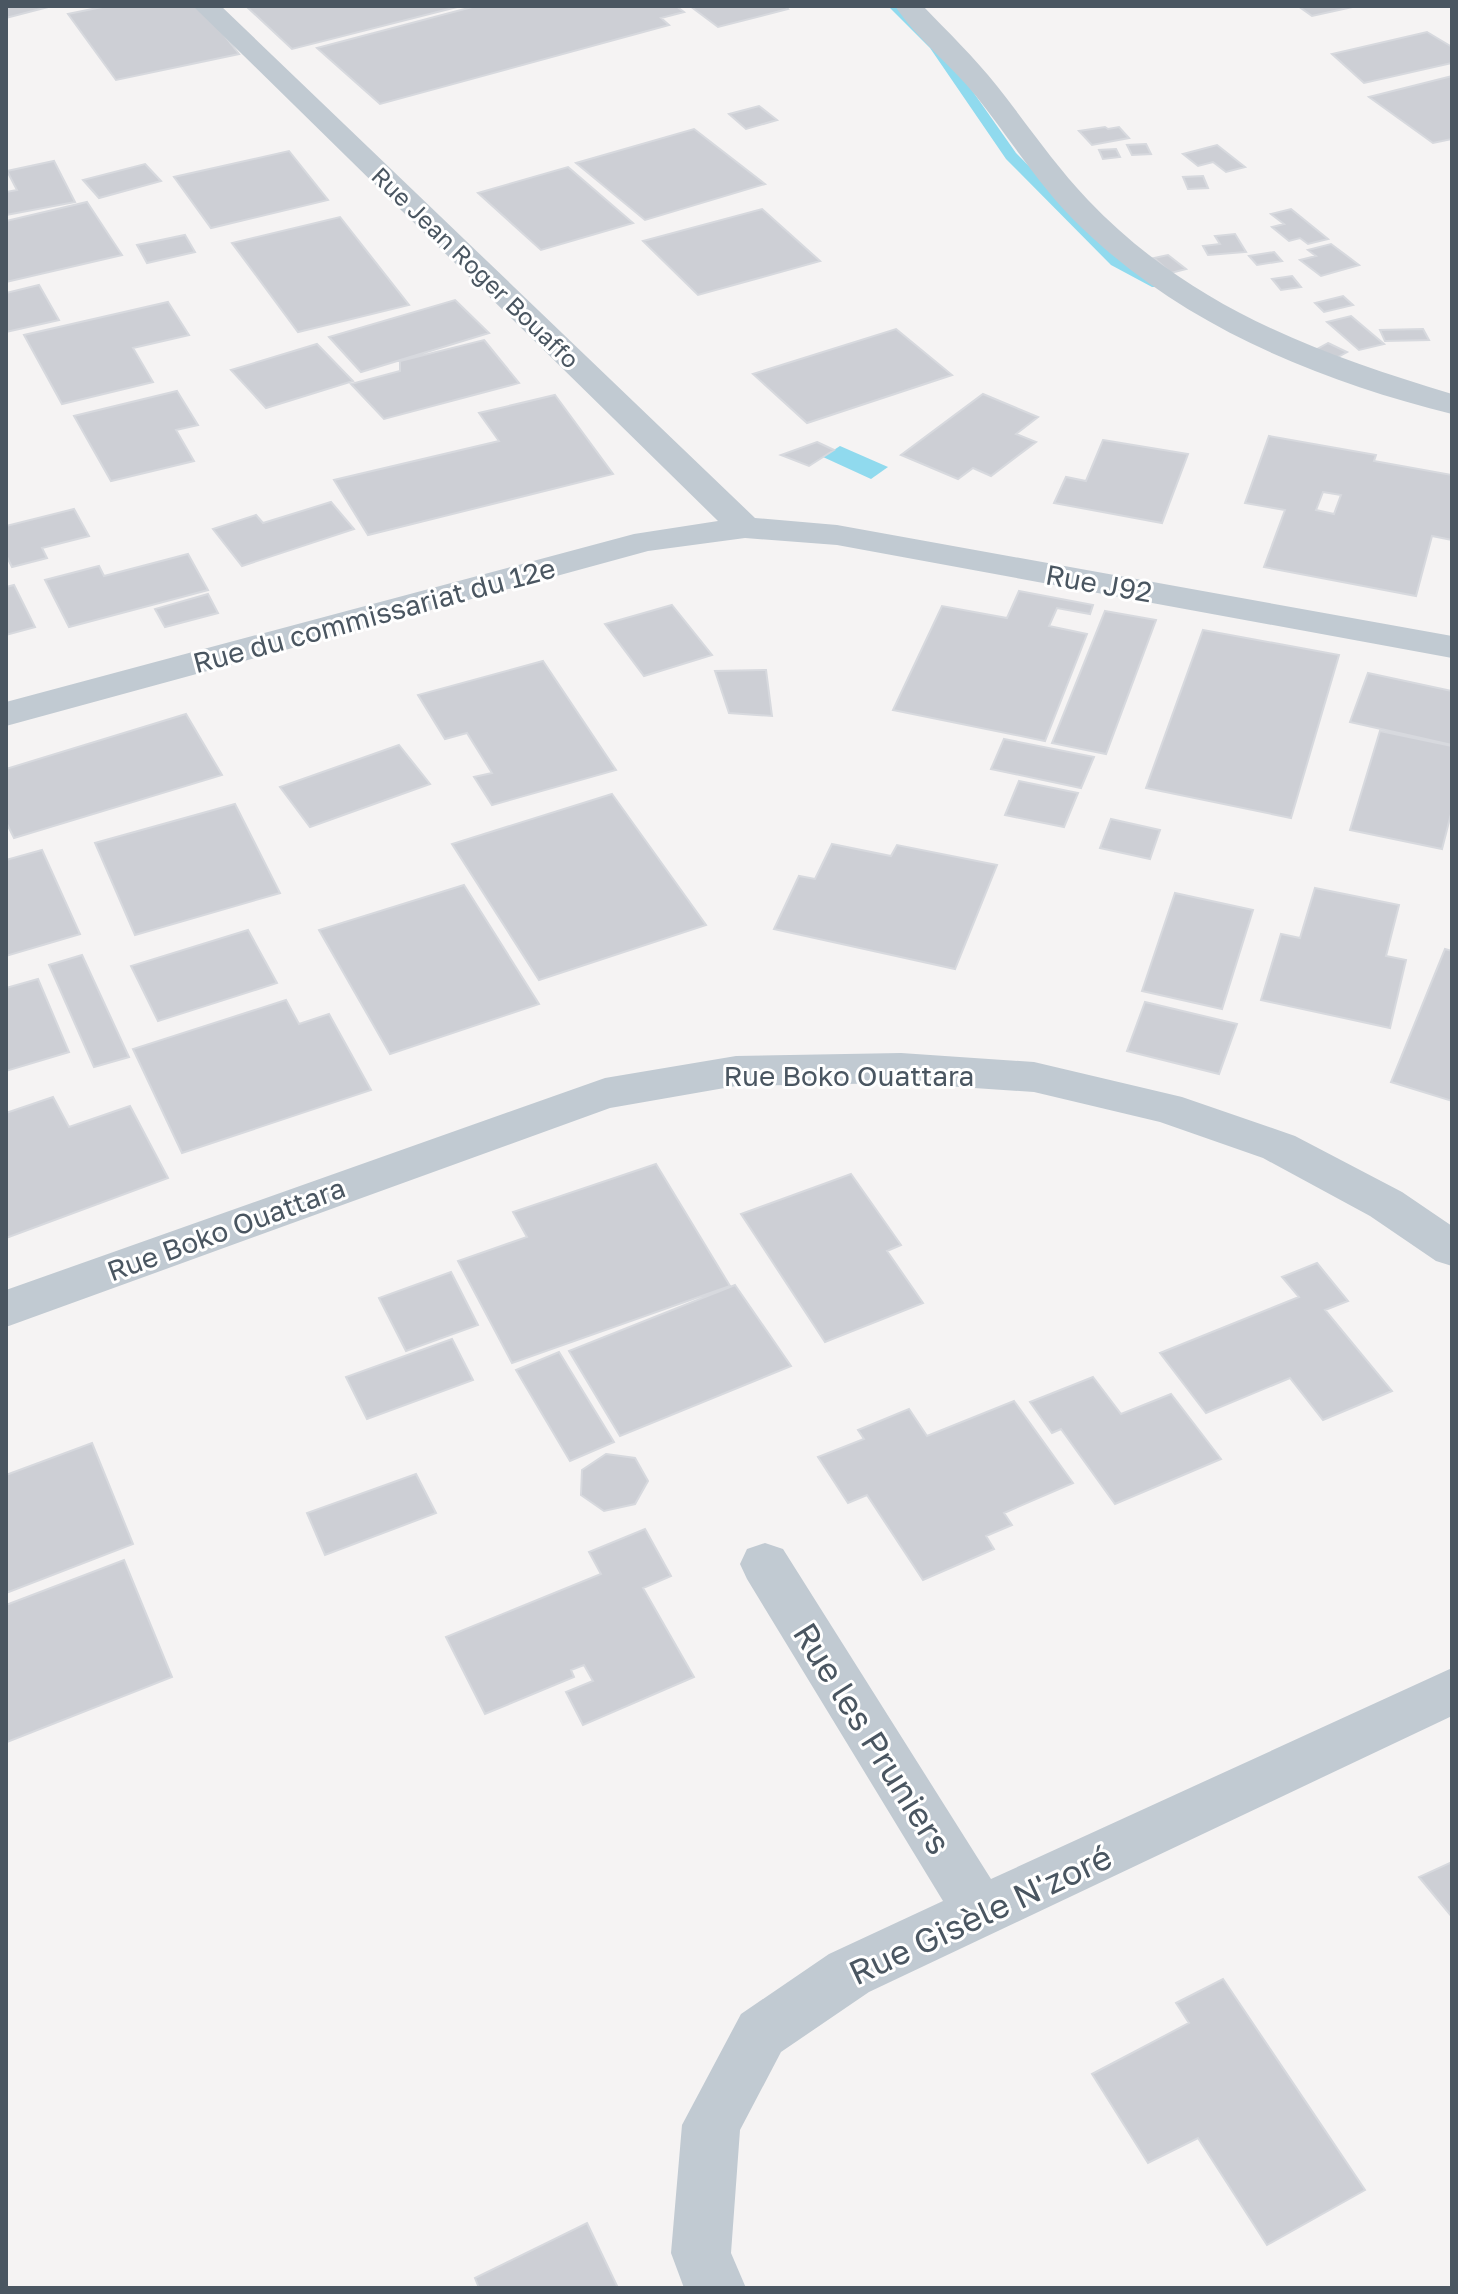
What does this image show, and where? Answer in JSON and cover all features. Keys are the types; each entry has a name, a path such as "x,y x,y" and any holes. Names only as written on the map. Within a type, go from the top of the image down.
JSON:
{"street":[{"name":"Rue Jean Roger Bouaffo","path":"206,6 745,528"},
{"path":"908,6 971,72 1093,222 1140,262 1203,305 1335,369 1452,404"},
{"name":"Rue J92","path":"745,528 837,535 1452,647"},
{"name":"Rue du commissariat du 12e","path":"6,714 646,541 745,528"},
{"name":"Rue Boko Ouattara","path":"6,1309 605,1093 736,1071 901,1068 1034,1077 1167,1108 1279,1147 1386,1204 1452,1249"},
{"name":"Rue les Pruniers","path":"765,1564 981,1913"},
{"name":"Rue Gisèle N'zoré","path":"715,2288 701,2253 711,2125 761,2033 849,1973 1452,1691"}],"water":[{"path":"840,446 888,467 871,479 823,457"}],"building":[{"path":"6,6 52,6 6,18"},
{"path":"107,6 201,6 239,54 116,80 68,14"},
{"path":"246,6 461,6 292,49"},
{"path":"476,6 676,6 684,12 661,18 669,25 380,104 317,48"},
{"path":"690,6 785,6 788,9 718,27"},
{"path":"1298,6 1357,6 1312,16"},
{"path":"1427,32 1452,47 1452,63 1364,83 1332,54"},
{"path":"1452,76 1452,139 1433,143 1369,97"},
{"path":"759,106 777,120 746,129 729,114"},
{"path":"1119,127 1129,138 1092,145 1079,131"},
{"path":"694,129 765,184 645,220 576,163"},
{"path":"1146,144 1151,154 1132,155 1127,145"},
{"path":"1217,145 1245,167 1226,172 1213,162 1198,166 1183,154"},
{"path":"1116,149 1120,157 1103,159 1099,150"},
{"path":"289,151 328,200 211,228 174,177"},
{"path":"54,161 75,202 6,215 6,192 17,190 7,171"},
{"path":"145,164 161,181 99,198 83,180"},
{"path":"568,167 633,223 541,250 478,193"},
{"path":"1203,176 1208,188 1188,189 1183,177"},
{"path":"87,202 122,255 6,282 6,221"},
{"path":"762,209 820,261 698,295 643,241"},
{"path":"1291,209 1328,239 1308,244 1300,238 1289,241 1272,227 1284,224 1271,214"},
{"path":"340,217 409,305 298,332 232,243"},
{"path":"1235,234 1246,252 1208,255 1203,246 1220,244 1215,236"},
{"path":"185,235 195,252 147,263 137,245"},
{"path":"1331,244 1359,265 1321,276 1300,260 1316,256 1308,250"},
{"path":"1274,252 1282,261 1257,265 1249,256"},
{"path":"1168,255 1186,269 1171,273 1154,258"},
{"path":"1292,276 1301,287 1281,290 1272,279"},
{"path":"39,285 59,320 6,332 6,293"},
{"path":"1343,296 1353,305 1324,312 1315,303"},
{"path":"455,300 489,333 361,372 329,337"},
{"path":"168,302 189,335 133,348 153,382 62,404 24,335"},
{"path":"1351,316 1384,344 1359,350 1327,322"},
{"path":"896,329 952,375 807,423 753,374"},
{"path":"1423,329 1429,340 1385,341 1380,330"},
{"path":"484,340 519,383 384,419 351,384 400,371 400,361"},
{"path":"1328,343 1347,352 1329,362 1310,353"},
{"path":"317,344 353,381 266,408 231,370"},
{"path":"177,391 198,425 176,430 194,461 111,481 74,416"},
{"path":"983,394 1038,417 1016,434 1036,442 991,476 973,468 958,479 901,455"},
{"path":"555,395 613,474 368,535 334,480 499,441 479,413"},
{"path":"1269,436 1376,455 1374,461 1452,475 1452,540 1432,536 1416,596 1264,567 1285,510 1245,503","holes":["1323,492 1341,495 1334,514 1316,510"]},
{"path":"1103,440 1188,454 1162,523 1054,503 1066,477 1086,481"},
{"path":"817,442 834,450 809,466 781,455"},
{"path":"331,502 354,529 242,566 213,529 256,515 263,523"},
{"path":"74,509 89,536 42,548 47,558 12,567 6,555 6,526"},
{"path":"188,554 208,590 69,627 45,580 99,566 104,576"},
{"path":"14,585 35,627 6,635 6,587"},
{"path":"1019,591 1093,605 1090,614 1057,608 1049,626 1087,634 1045,741 893,710 942,606 1007,618"},
{"path":"208,594 218,613 165,627 155,609"},
{"path":"672,605 712,655 644,676 605,624"},
{"path":"1105,611 1156,620 1106,754 1052,743"},
{"path":"1203,630 1339,655 1291,818 1146,788"},
{"path":"543,661 616,770 492,805 474,777 492,773 467,733 445,739 418,695"},
{"path":"766,670 772,716 729,713 715,671"},
{"path":"1368,673 1452,691 1452,745 1350,722"},
{"path":"186,714 222,775 14,838 6,822 6,769"},
{"path":"1380,731 1452,746 1452,810 1442,849 1350,830"},
{"path":"1004,739 1094,757 1081,788 991,769"},
{"path":"399,745 430,784 310,827 280,787"},
{"path":"1019,781 1078,793 1064,827 1005,815"},
{"path":"612,794 706,925 539,980 452,844"},
{"path":"235,804 280,893 135,935 95,843"},
{"path":"1111,819 1160,830 1150,859 1100,848"},
{"path":"832,844 891,856 897,845 997,865 955,969 774,929 799,876 815,879"},
{"path":"42,850 80,934 6,956 6,860"},
{"path":"464,885 539,1004 390,1054 319,930"},
{"path":"1315,888 1399,905 1386,956 1406,960 1390,1028 1261,1000 1281,934 1300,938"},
{"path":"1175,893 1253,910 1222,1009 1142,991"},
{"path":"248,930 277,983 158,1021 131,966"},
{"path":"1445,949 1452,951 1452,1101 1391,1082"},
{"path":"82,955 129,1057 94,1067 49,965"},
{"path":"38,979 69,1052 6,1071 6,988"},
{"path":"286,1000 299,1024 329,1014 371,1090 182,1153 133,1049"},
{"path":"1145,1002 1237,1024 1219,1074 1127,1051"},
{"path":"53,1097 69,1127 130,1106 168,1178 6,1238 6,1113"},
{"path":"656,1164 730,1286 512,1363 458,1261 527,1237 513,1212"},
{"path":"851,1174 901,1245 887,1251 923,1303 825,1342 741,1214"},
{"path":"1317,1263 1348,1301 1325,1310 1392,1391 1323,1420 1290,1378 1206,1413 1160,1353 1299,1297 1282,1277"},
{"path":"451,1272 478,1325 406,1351 379,1298"},
{"path":"735,1285 791,1366 620,1436 569,1351"},
{"path":"452,1339 473,1380 367,1419 346,1377"},
{"path":"559,1352 614,1442 570,1461 516,1370"},
{"path":"1093,1377 1121,1414 1171,1394 1221,1459 1115,1504 1061,1429 1052,1433 1030,1402"},
{"path":"1014,1401 1073,1483 1004,1513 1012,1525 986,1536 994,1549 923,1580 867,1495 848,1503 818,1457 864,1439 858,1430 909,1409 927,1436"},
{"path":"92,1443 133,1544 6,1593 6,1475"},
{"path":"606,1454 635,1458 648,1481 635,1504 604,1511 581,1495 582,1470"},
{"path":"416,1474 436,1513 325,1555 307,1513"},
{"path":"645,1529 671,1576 643,1588 694,1677 583,1725 566,1692 593,1681 584,1665 571,1670 574,1677 485,1714 446,1637 601,1574 589,1552"},
{"path":"124,1560 172,1677 7,1742 6,1605"},
{"path":"1452,1862 1452,1917 1419,1877"},
{"path":"1223,1979 1365,2190 1267,2245 1198,2138 1148,2163 1092,2074 1189,2023 1176,2003"},
{"path":"587,2223 618,2288 479,2288 475,2278"}],"waterway":[{"path":"894,6 934,45 1011,156 1116,262 1157,284"}]}
